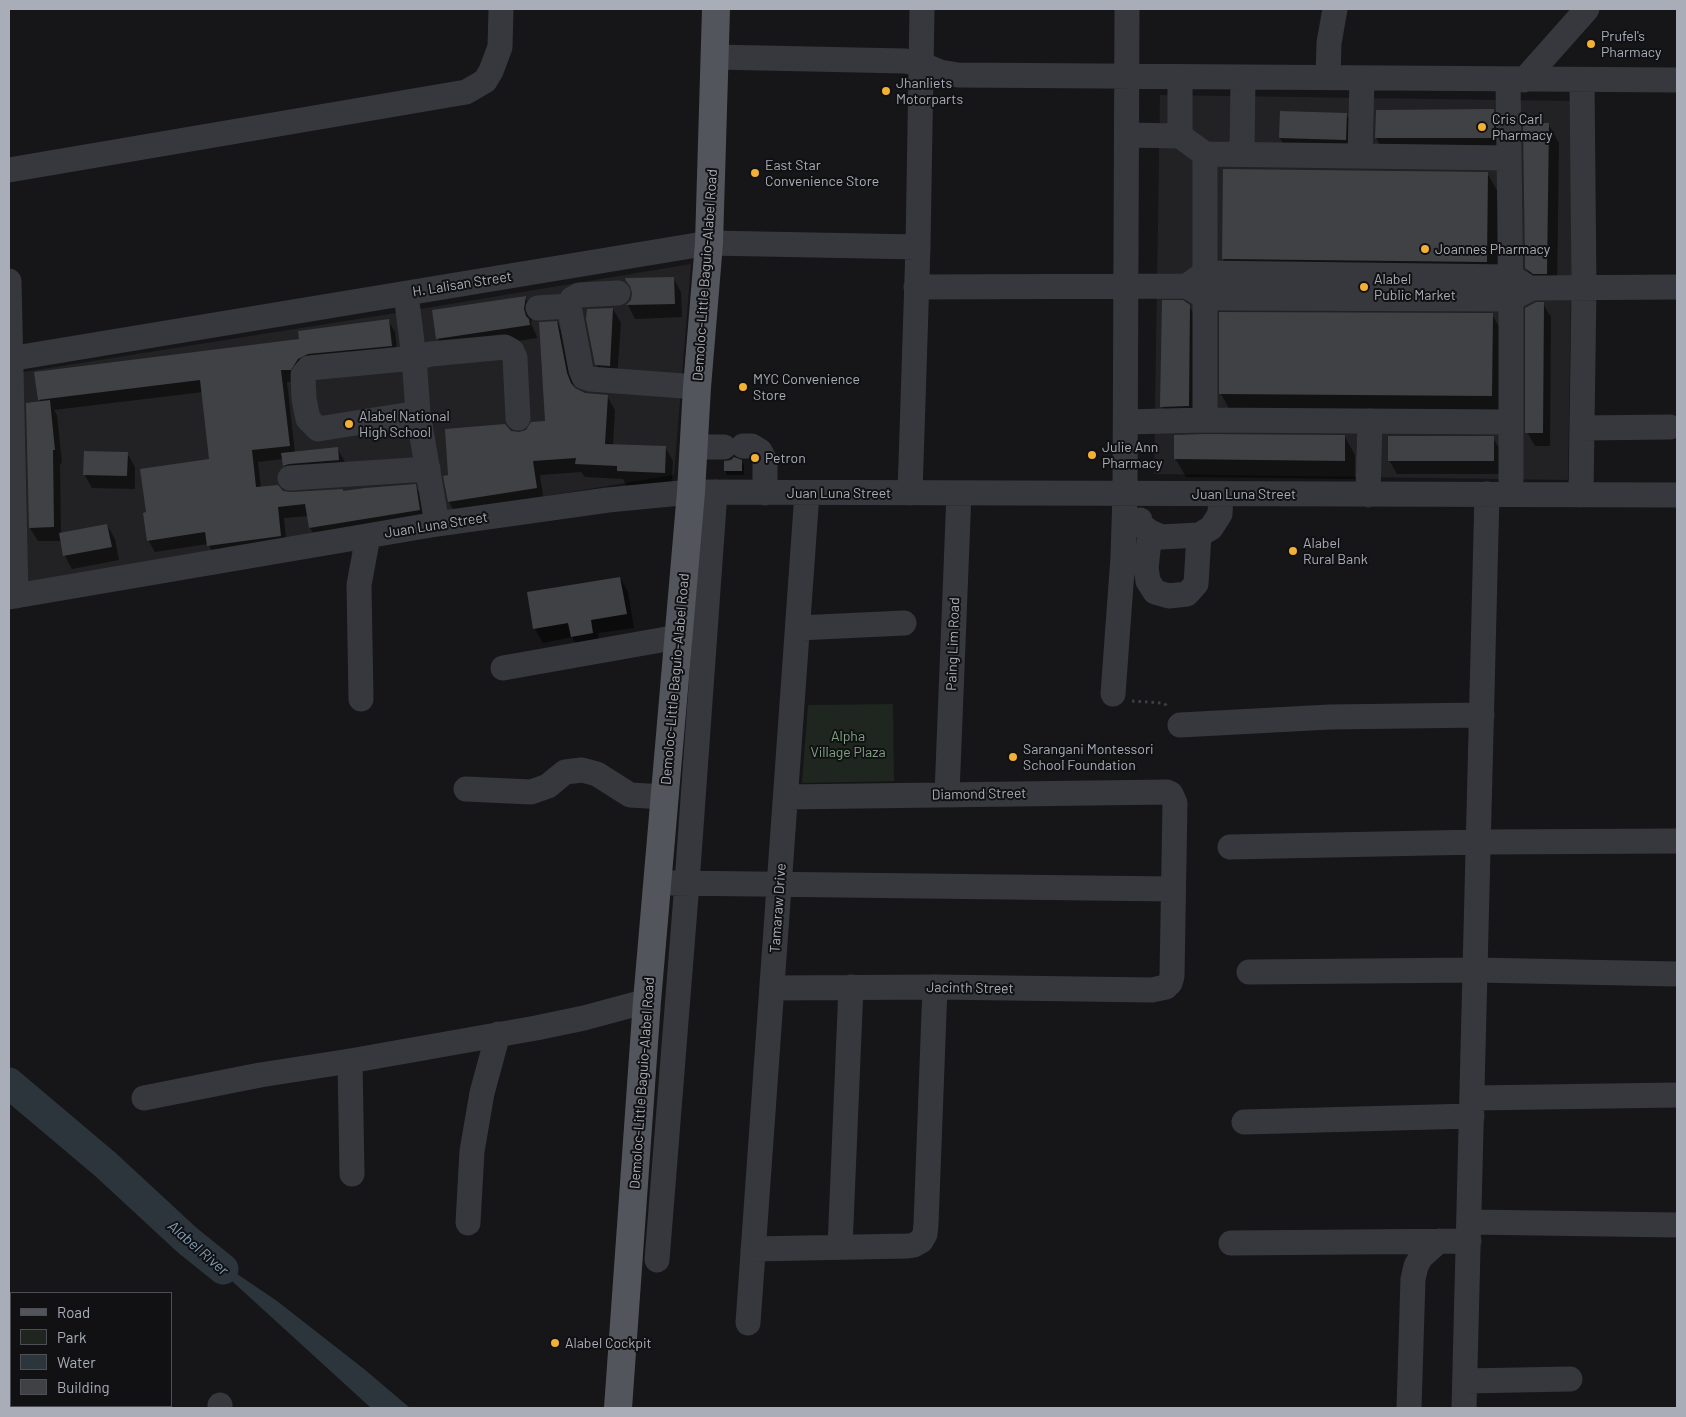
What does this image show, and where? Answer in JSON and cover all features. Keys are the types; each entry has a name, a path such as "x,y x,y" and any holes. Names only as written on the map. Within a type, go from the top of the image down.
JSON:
{"main road":[{"name":"Demoloc-Little Baguio-Alabel Road","path":"618,1408 647,1001 678,637 703,492 694,447 697,387 710,243 716,9"},
{"name":"Demoloc-Little Baguio-Alabel Road","path":"606,1408 622,1349"}],"street":[{"path":"9,170 466,92 485,81 491,71 500,47 501,9"},
{"path":"910,493 918,247 922,9"},
{"path":"1127,9 1126,422 1135,508 1148,581 1155,592 1169,596 1187,594 1196,584 1199,535"},
{"path":"1328,78 1329,43 1335,9"},
{"path":"1464,1408 1482,715 1499,494 1511,422 1518,288 1509,158 1516,80 1587,9"},
{"path":"715,57 895,61 922,64 940,72 958,74 1677,80"},
{"path":"1180,76 1180,136"},
{"path":"1242,154 1243,77"},
{"path":"1360,156 1362,78"},
{"path":"1581,495 1584,288 1582,80"},
{"path":"1128,135 1180,136 1205,154 1509,158"},
{"path":"1205,154 1199,285 1205,420"},
{"name":"H. Lalisan Street","path":"10,359 710,243 918,247"},
{"path":"9,281 12,596"},
{"path":"916,287 1127,285 1518,288 1677,287"},
{"path":"618,293 579,295 572,299 569,306 584,377 697,387"},
{"path":"406,294 414,358 418,413 437,524"},
{"path":"538,308 569,306"},
{"path":"418,413 318,429 308,419 304,399 303,375 309,368 505,347 512,350 515,358 518,418"},
{"path":"1126,422 1205,420 1511,422"},
{"path":"1368,495 1370,421"},
{"path":"1582,428 1670,427"},
{"path":"694,447 752,446 760,451 765,461 765,493"},
{"path":"290,478 428,469"},
{"path":"657,1260 687,883 703,492"},
{"name":"Juan Luna Street","path":"12,596 437,524 608,500 703,492 959,493 1135,508 1221,494 1677,495"},
{"name":"Tamaraw Drive","path":"748,1323 807,493"},
{"name":"Paing Lim Road","path":"947,794 959,493"},
{"path":"1135,508 1162,537 1199,535 1211,528 1220,514 1221,494"},
{"path":"1112,694 1123,557 1135,508"},
{"path":"361,699 359,585 368,536"},
{"path":"798,628 904,623"},
{"path":"503,668 678,637"},
{"path":"1180,725 1330,717 1482,715"},
{"path":"466,789 532,792 548,786 565,772 582,770 597,774 630,795 665,797"},
{"name":"Diamond Street","path":"786,797 1162,791 1170,794 1175,803 1173,889"},
{"path":"1230,847 1480,842 1677,841"},
{"path":"657,883 1173,889"},
{"name":"Jacinth Street","path":"773,988 935,987 1152,990 1166,987 1170,983 1172,976 1173,889"},
{"path":"1249,972 1476,970 1677,974"},
{"path":"840,1247 851,987"},
{"path":"753,1249 908,1246 921,1241 925,1234 935,987"},
{"path":"144,1098 584,1018 647,1001"},
{"path":"468,1223 472,1151 482,1093 498,1034"},
{"path":"350,1061 352,1174"},
{"path":"1244,1122 1677,1094"},
{"path":"1231,1243 1439,1241 1469,1231 1677,1224"},
{"path":"1409,1408 1413,1279 1416,1266 1421,1257 1439,1241"},
{"path":"1465,1381 1570,1380"}],"path":[{"path":"1112,694 1128,700 1162,703 1166,706 1171,722 1180,725"}],"shaded area":[{"name":"Alabel Public Market","path":"1160,95 1574,101 1568,480 1154,474"},
{"name":"Alabel National High School","path":"691,264 674,475 25,582 17,373"}],"green space":[{"name":"Alpha Village Plaza","path":"893,704 894,781 802,783 808,705"}],"water":[{"path":"187,1240 277,1301 364,1369 410,1408 371,1408"}],"building":[{"path":"1494,109 1494,138 1375,138 1376,110"},
{"path":"1280,111 1347,113 1346,140 1279,138"},
{"path":"1523,123 1549,123 1547,274 1533,274 1525,268"},
{"path":"1223,169 1488,172 1487,262 1222,259"},
{"path":"674,277 675,304 626,305 631,300 632,293 625,278"},
{"path":"526,296 524,309 530,325 436,339 432,310"},
{"path":"1162,300 1183,300 1190,305 1189,406 1160,407"},
{"path":"1536,302 1544,302 1543,433 1525,433 1525,308"},
{"path":"613,308 610,366 595,365 586,319 587,309"},
{"path":"1219,312 1493,313 1492,396 1219,394"},
{"path":"389,319 392,346 308,354 298,359 291,370 281,370 290,446 252,450 256,487 278,485 283,491 291,492 343,489 343,491 416,484 420,510 309,528 305,504 278,507 281,536 207,546 205,532 147,541 143,513 146,512 140,469 209,459 200,380 38,400 34,372 299,339 298,331"},
{"path":"557,321 567,373 571,383 575,388 585,393 608,395 605,444 666,446 665,473 617,471 617,466 575,464 576,458 533,461 537,488 448,502 443,476 448,475 445,429 505,424 511,431 519,432 526,430 531,422 545,421 539,322"},
{"path":"50,400 55,450 53,450 54,527 29,528 26,403"},
{"path":"1174,435 1345,435 1345,461 1174,459"},
{"path":"1388,436 1494,436 1494,461 1388,461"},
{"path":"338,447 339,460 283,466 281,453"},
{"path":"84,451 128,452 127,476 83,475"},
{"path":"734,457 742,460 742,471 724,471 724,461 731,460"},
{"path":"107,524 112,547 63,556 59,533"},
{"path":"620,577 627,614 591,620 593,633 571,637 568,623 533,629 527,592"}],"waterway":[{"name":"Alabel River","path":"9,1083 106,1165 187,1240 223,1269"}],"place":[{"name":"Prufel's Pharmacy","path":"1591,44"},
{"name":"Jhanliets Motorparts","path":"886,91"},
{"name":"Cris Carl Pharmacy","path":"1482,127"},
{"name":"East Star Convenience Store","path":"755,173"},
{"name":"Joannes Pharmacy","path":"1425,249"},
{"name":"Alabel Public Market","path":"1364,287"},
{"name":"MYC Convenience Store","path":"743,387"},
{"name":"Alabel National High School","path":"349,424"},
{"name":"Julie Ann Pharmacy","path":"1092,455"},
{"name":"Petron","path":"755,458"},
{"name":"Alabel Rural Bank","path":"1293,551"},
{"name":"Sarangani Montessori School Foundation","path":"1013,757"},
{"name":"Alabel Cockpit","path":"555,1343"}]}
